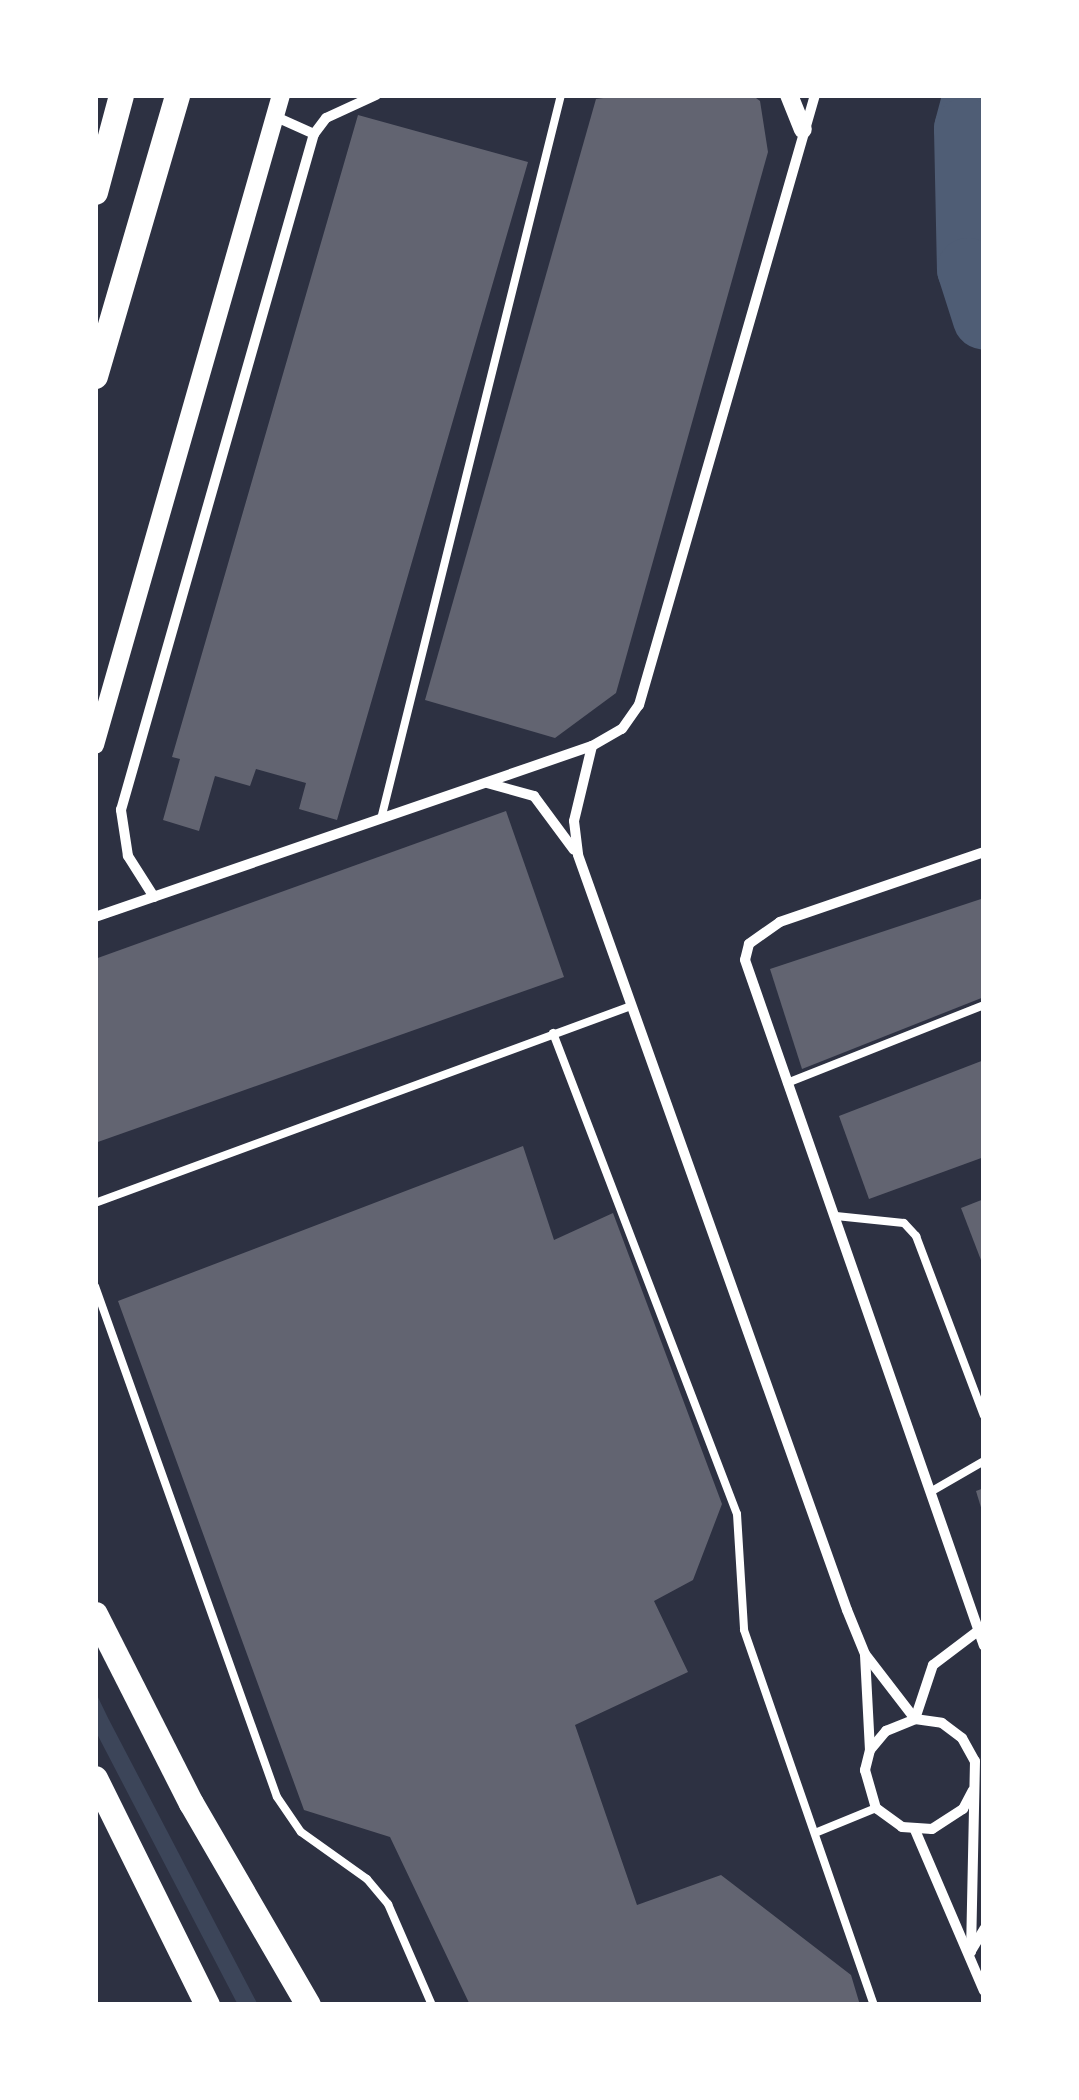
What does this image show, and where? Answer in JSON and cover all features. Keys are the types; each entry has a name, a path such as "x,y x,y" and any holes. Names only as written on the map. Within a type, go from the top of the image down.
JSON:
{"main road":[{"path":"95,192 121,95"},
{"path":"95,376 177,95"},
{"path":"95,1614 191,1803 308,2005"},
{"path":"95,1778 207,2005"}],"street":[{"path":"95,745 280,95"},
{"path":"154,897 128,856 120,810 314,134 326,118 376,95"},
{"path":"790,95 802,130"},
{"path":"95,917 592,746 622,729 639,705 815,95"},
{"path":"272,115 314,134"},
{"path":"592,746 574,822 578,855 864,1654 870,1750 867,1790 876,1808 915,1830 984,1991"},
{"path":"487,783 534,796 578,855"},
{"path":"984,852 780,922 749,944 746,975 836,1216 981,1628 984,1646"},
{"path":"915,1719 932,1665 981,1628"},
{"path":"864,1654 915,1719"},
{"path":"870,1750 886,1731 915,1719 942,1723 962,1738 974,1761 979,1791 970,1952"},
{"path":"915,1830 949,1822 979,1791"},
{"path":"970,1952 984,1929"}],"lane":[{"path":"380,819 561,95"},
{"path":"787,1084 984,1005"},
{"path":"95,1202 632,1006"},
{"path":"552,1034 737,1514 744,1630 874,2005"},
{"path":"836,1216 904,1223 916,1236 984,1416"},
{"path":"95,1286 277,1797 301,1832 367,1880 388,1904 432,2005"},
{"path":"932,1491 984,1462"},
{"path":"815,1832 876,1808"}],"shaded area":[{"path":"95,1691 258,2005 238,2005 95,1730"}],"building":[{"path":"625,95 752,95 760,101 768,152 616,693 555,738 425,700 596,99"},
{"path":"358,115 528,162 337,820 299,809 306,783 256,769 250,786 215,776 199,831 163,820 180,759 172,757"},
{"path":"506,811 564,977 95,1143 95,959"},
{"path":"984,898 984,997 802,1069 770,969"},
{"path":"984,1060 984,1157 869,1199 839,1116"},
{"path":"523,1146 554,1240 613,1213 722,1504 693,1580 654,1601 688,1672 575,1725 637,1905 721,1875 851,1975 860,2005 470,2005 390,1837 304,1810 118,1301"},
{"path":"984,1199 984,1268 961,1208"},
{"path":"984,1488 984,1514 983,1514 976,1491"}],"waterway":[{"path":"974,95 965,129 968,269 984,319"}]}
